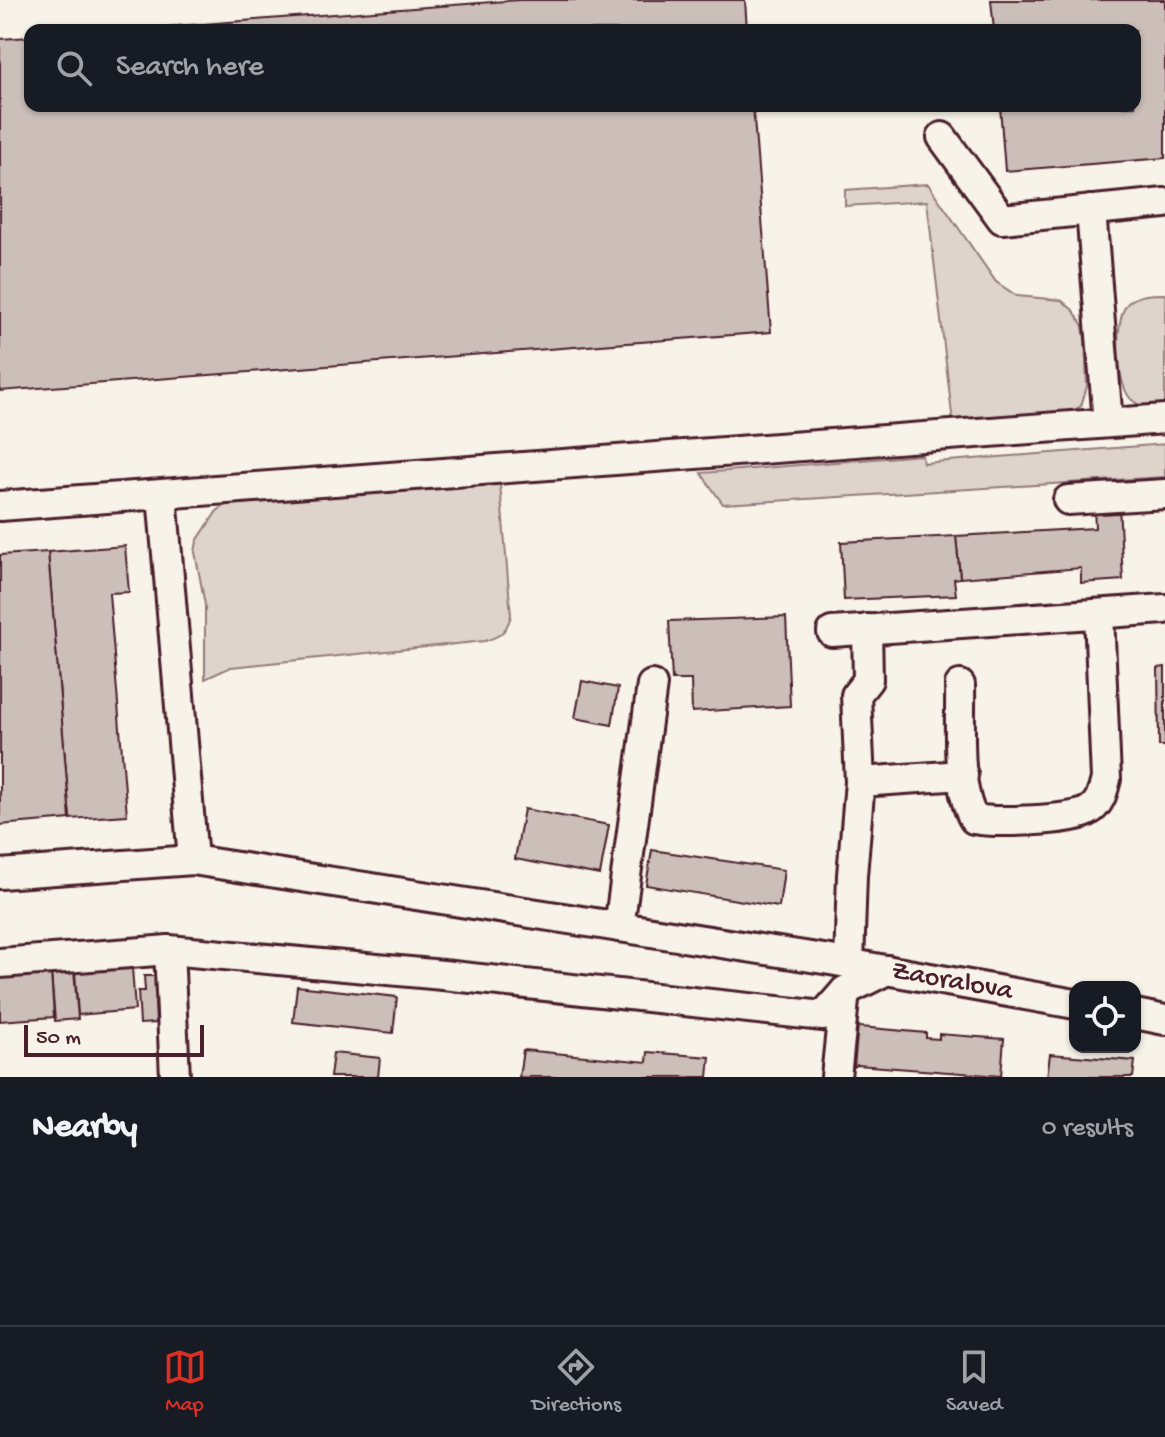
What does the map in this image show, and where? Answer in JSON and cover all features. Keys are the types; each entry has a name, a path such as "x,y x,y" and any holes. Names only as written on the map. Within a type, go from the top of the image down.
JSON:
{"street":[{"path":"942,137 1002,219 1165,203"},
{"path":"1091,210 1108,423"},
{"path":"0,506 1165,419"},
{"path":"1068,500 1165,494"},
{"path":"162,495 193,860"},
{"path":"832,632 1165,609"},
{"path":"960,685 963,775 968,808 974,819 1073,817 1091,810 1102,796 1106,779 1099,614"},
{"path":"836,1077 841,972 860,782 856,695 868,680 867,629"},
{"path":"619,927 652,685"},
{"path":"860,782 963,775"},
{"name":"Zaoralova","path":"0,874 193,860 619,927 841,972 887,970 1069,1003"},
{"path":"0,963 169,950 443,975 823,1016 841,972"},
{"path":"169,950 175,1077"},
{"path":"1141,1015 1165,1020"}],"shaded area":[{"path":"928,184 996,282 1017,296 1061,300 1074,311 1083,326 1085,339 1087,386 1081,406 1071,412 953,423 927,201 845,206 845,190"},
{"path":"1165,294 1165,408 1150,408 1134,401 1125,390 1119,365 1120,321 1133,299"},
{"path":"1165,444 1165,477 723,504 701,473 922,455 923,463"},
{"path":"500,484 511,616 505,630 499,635 485,641 231,667 205,679 205,605 195,552 197,541 217,511 226,505"}],"building":[{"path":"519,0 745,0 747,24 204,24"},
{"path":"991,0 1165,0 1165,158 1005,171 1000,112 1141,112 1141,24 993,24"},
{"path":"24,37 24,112 753,112 771,332 0,391 0,39"},
{"path":"1119,505 1123,580 1081,583 1081,568 960,578 956,536 1095,528 1094,507"},
{"path":"956,536 960,578 954,579 956,595 844,600 841,542"},
{"path":"125,546 129,592 109,593 127,815 70,819 48,552"},
{"path":"48,552 70,819 0,825 0,555"},
{"path":"786,617 790,706 692,712 691,680 672,680 669,621"},
{"path":"1165,667 1165,746 1159,746 1158,668"},
{"path":"582,681 618,688 612,725 575,718"},
{"path":"524,809 609,825 600,875 515,859"},
{"path":"652,850 784,870 779,907 646,885"},
{"path":"132,967 135,1010 78,1015 75,972"},
{"path":"74,970 78,1019 55,1021 51,972"},
{"path":"51,973 54,1017 0,1021 0,977"},
{"path":"144,976 157,976 159,1001 155,1001 156,1023 140,1024 138,991 145,991"},
{"path":"297,986 397,997 393,1033 293,1022"},
{"path":"858,1025 926,1033 926,1038 939,1039 939,1034 1004,1039 1001,1076 854,1067"},
{"path":"523,1050 647,1062 648,1052 710,1057 708,1077 519,1077"},
{"path":"333,1053 380,1058 378,1077 330,1077"},
{"path":"1050,1054 1135,1061 1133,1077 1047,1077"}]}
